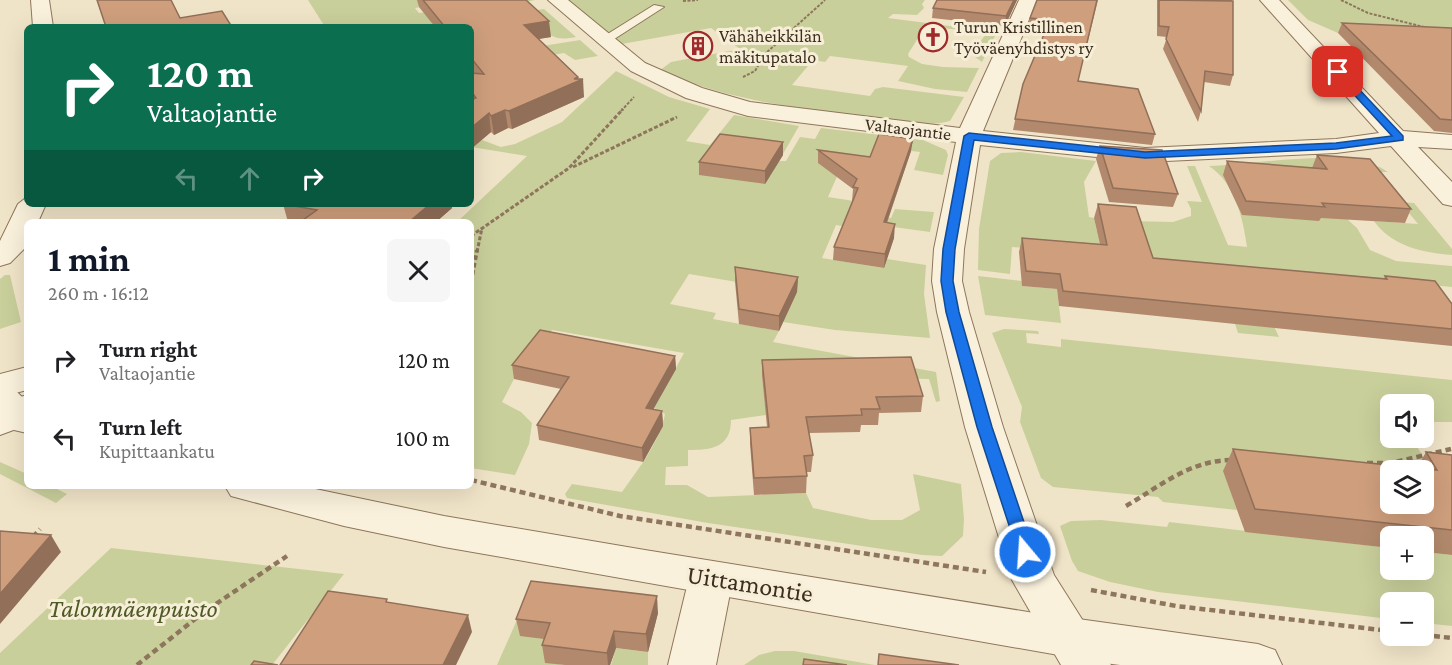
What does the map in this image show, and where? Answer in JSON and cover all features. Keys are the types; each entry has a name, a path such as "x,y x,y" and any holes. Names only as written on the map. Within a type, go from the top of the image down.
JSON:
{"street":[{"path":"40,0 43,24"},
{"name":"Valtaojantie","path":"557,0 629,61 653,75 727,104 783,114 1145,155 1336,146 1399,138 1452,142"},
{"path":"1028,0 969,136 949,249 947,281 984,427 1034,580 1078,652"},
{"path":"1269,0 1399,138 1452,198"},
{"path":"24,266 5,248 30,207"},
{"path":"12,408 24,384"},
{"name":"Uittamontie","path":"256,489 327,509 711,578 938,615 1078,652 1258,665"},
{"path":"692,665 711,578"}],"lane":[{"path":"604,40 658,7"}],"path":[{"path":"740,79 755,70 765,54 825,0"},
{"path":"1341,0 1376,16 1432,30"},
{"path":"569,168 639,92"},
{"path":"474,234 569,168 686,113"},
{"path":"474,267 482,228"},
{"path":"1360,463 1391,463 1451,449"},
{"path":"1126,506 1194,465 1212,460 1235,460"},
{"path":"474,481 620,516 1034,580 1176,606 1380,630"},
{"path":"28,542 40,529"},
{"path":"137,665 204,612 287,556"},
{"path":"1434,636 1452,638"}],"green space":[{"path":"308,0 441,0 434,5 415,8 419,13 517,0 535,0 431,22 433,24 323,24"},
{"path":"568,0 925,0 922,4 924,8 917,15 893,14 888,18 997,32 982,62 971,54 986,34 978,31 925,27 908,54 909,57 922,64 979,68 967,92 935,89 898,81 908,66 830,56 825,62 813,60 792,85 870,96 875,89 883,87 964,97 950,121 921,124 764,102 712,90 686,81 659,71 671,62 740,49 711,28 622,44"},
{"path":"1288,0 1452,0 1452,39 1338,33 1308,20"},
{"path":"544,9 576,37 558,38 542,29 493,54 580,40 598,56 575,60 564,53 493,65 474,86 474,26 497,16"},
{"path":"616,71 669,97 710,109 686,141 710,145 734,115 799,126 779,161 786,161 800,137 815,139 821,128 923,140 946,150 948,155 943,175 914,170 920,152 878,147 870,166 843,163 828,197 867,203 863,215 891,218 895,209 934,212 930,232 849,221 847,227 836,225 822,258 883,268 887,259 926,265 924,294 930,338 835,330 783,322 789,308 761,286 689,274 670,304 716,313 713,319 779,331 773,342 936,372 940,401 936,402 929,379 762,376 766,415 731,420 728,436 718,446 688,450 688,466 666,467 665,485 687,485 708,497 806,493 813,508 871,520 902,520 920,510 913,474 961,484 963,536 942,556 922,555 708,523 567,498 565,494 572,484 622,492 648,455 658,435 665,414 654,408 684,353 552,330 514,379 502,402 521,412 532,423 529,444 515,475 474,468 474,219 460,219 527,156 474,147 474,137 501,147 515,144 562,122"},
{"path":"1021,152 1096,161 1084,182 1089,217 1094,218 1097,231 1132,221 1173,222 1191,216 1191,209 1187,201 1202,202 1187,166 1195,166 1228,245 1247,247 1240,213 1231,191 1218,173 1209,166 1302,158 1351,160 1372,164 1388,172 1364,172 1337,210 1357,228 1370,250 1396,261 1452,266 1452,287 1012,247 1010,274 978,270 979,229 990,161 1001,153"},
{"path":"1400,202 1414,203 1452,249 1452,255 1409,247 1389,237 1381,230 1374,221 1418,224"},
{"path":"5,275 10,275 21,322 0,329 0,279"},
{"path":"978,276 1022,281 1023,286 1057,289 1061,323 985,315"},
{"path":"1233,318 1272,322 1279,337 1238,333"},
{"path":"1004,329 1038,331 1039,334 1026,333 1027,343 1061,347 1061,339 1452,380 1452,422 1434,422 1434,394 1380,394 1380,448 1418,448 1425,460 1380,460 1380,471 1224,471 1237,510 1163,502 1158,497 1053,487 1041,478 1020,422 1022,407 992,333"},
{"path":"0,462 24,473 24,486 0,474"},
{"path":"29,489 57,489 67,494 56,503"},
{"path":"1101,520 1167,527 1169,522 1380,547 1380,580 1434,580 1434,553 1452,555 1452,626 1434,624 1434,592 1380,592 1380,618 1158,592 1110,582 1078,571 1072,561 1060,526 1071,521"},
{"name":"Talonmäenpuisto","path":"111,548 344,574 272,665 0,665 0,653"},
{"path":"524,604 553,641 545,662 565,665 497,665"},
{"path":"616,648 648,652 648,665 611,665"},
{"path":"775,651 794,651 875,665 744,665 759,655"}],"building":[{"path":"97,0 171,0 180,18 222,11 230,24 105,24"},
{"path":"423,0 526,0 549,21 524,25 578,77 574,79 583,79 509,111 505,110 491,116 489,113 474,126 474,99 476,98 474,73 484,74 474,62 474,24 443,24"},
{"path":"937,0 1014,0 1006,16 933,8"},
{"path":"1037,0 1097,0 1078,81 1138,89 1155,134 1015,119 1023,84 1050,20 1030,18"},
{"path":"1159,0 1233,1 1233,75 1205,71 1201,111 1166,39 1169,27 1159,26"},
{"path":"1342,23 1452,28 1452,120 1440,119"},
{"path":"720,134 783,142 765,171 699,162"},
{"path":"879,134 913,139 884,222 895,224 885,254 834,247 858,188 853,187 857,179 818,150 870,157"},
{"path":"1100,146 1162,150 1178,194 1113,188"},
{"path":"1317,155 1370,159 1411,209 1322,203 1325,207 1246,201 1227,161 1327,169"},
{"path":"1098,204 1136,207 1153,258 1387,279 1385,276 1435,281 1452,304 1452,329 1063,291 1060,274 1026,271 1022,238 1107,245"},
{"path":"300,207 426,207 412,219 304,219 317,210"},
{"path":"735,267 798,277 779,316 739,309"},
{"path":"540,330 675,356 646,408 662,411 642,448 537,425 569,377 512,365"},
{"path":"911,357 923,396 876,397 880,409 861,409 862,415 806,417 813,455 804,456 807,476 754,478 750,428 769,427 762,360"},
{"path":"1233,449 1380,464 1380,514 1434,514 1434,470 1437,470 1434,460 1431,460 1426,452 1452,455 1452,530 1434,528 1434,526 1414,526 1255,509"},
{"path":"0,531 51,535 0,594"},
{"path":"531,581 657,596 646,634 614,631 607,653 542,645 550,623 516,619"},
{"path":"328,591 387,599 386,602 468,615 443,665 280,665"},
{"path":"879,654 959,665 878,665"},
{"path":"804,659 847,665 803,665"},
{"path":"254,661 278,665 251,665"}],"place":[{"name":"Turun Kristillinen Työväenyhdistys ry","path":"933,37"},
{"name":"Vähäheikkilän mäkitupatalo","path":"698,46"}],"route":[{"path":"1025,552 984,427 947,281 949,249 969,150 969,136 1145,155 1369,144 1399,138 1338,72"}]}
